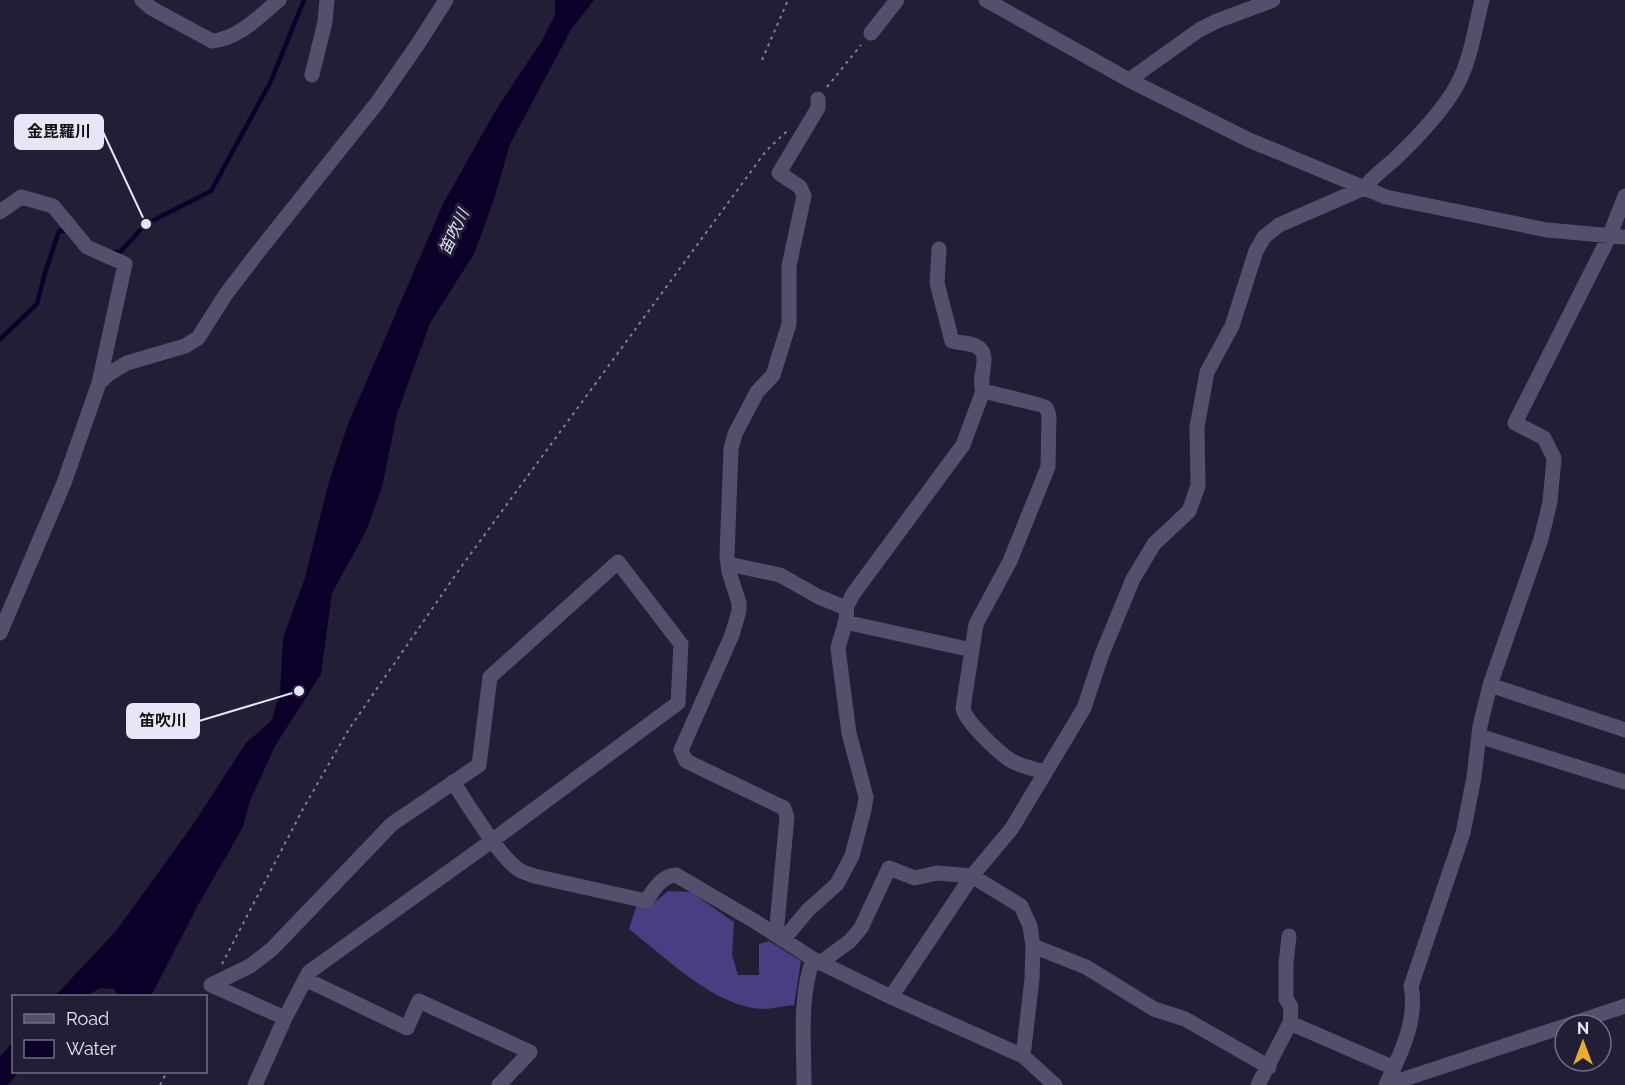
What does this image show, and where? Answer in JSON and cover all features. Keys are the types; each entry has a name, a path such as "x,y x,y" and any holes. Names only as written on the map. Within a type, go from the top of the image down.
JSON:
{"street":[{"path":"142,0 151,8 212,41 246,27 279,0"},
{"path":"312,75 325,22 327,0"},
{"path":"99,383 127,363 185,346 198,338 226,294 265,242 377,103 446,0"},
{"path":"871,33 897,0"},
{"path":"986,0 1129,80 1249,140 1386,197 1547,230 1625,237"},
{"path":"1129,80 1199,30 1216,21 1273,0"},
{"path":"891,997 972,876 1012,828 1084,708 1102,654 1133,579 1154,544 1189,511 1198,486 1197,427 1207,372 1232,326 1256,251 1264,237 1279,225 1364,188 1432,119 1457,86 1466,63 1481,0"},
{"path":"780,938 787,817 784,808 686,761 681,750 732,635 739,611 739,603 728,564 731,449 735,434 757,392 773,375 789,324 789,266 804,196 800,187 779,173 818,108 818,99"},
{"path":"1386,1085 1405,1042 1414,1001 1411,986 1463,833 1490,685 1541,539 1550,502 1554,458 1544,438 1515,423 1609,237 1625,196"},
{"path":"0,212 21,197 53,206 87,247 125,264 99,383 64,483 0,633"},
{"path":"780,938 837,884 852,856 864,810 866,797 849,734 838,649 845,615 853,594 963,445 983,391 981,378 985,360 981,350 976,346 952,341 937,283 939,249"},
{"path":"983,391 1042,405 1047,409 1049,458 1048,467 1010,561 976,624 963,708 971,724 1011,761 1045,772"},
{"path":"255,1085 285,1018 309,972 676,705 680,698 681,644 618,562 490,677 479,765 392,824 272,949 250,966 211,985 285,1018"},
{"path":"728,564 780,574 845,615 972,650"},
{"path":"1490,685 1625,730"},
{"path":"676,705 693,723"},
{"path":"1479,736 1625,782"},
{"path":"453,782 511,864 521,871 534,876 645,901 662,879 676,876 687,880 817,961 1023,1056 1055,1085"},
{"path":"804,1085 804,1014 808,973 817,961 850,941 861,928 889,868 915,878 937,873 972,876 1021,906 1030,926 1033,946 1032,979 1023,1056"},
{"path":"1258,1085 1290,1023 1291,1007 1286,999 1289,936"},
{"path":"1033,946 1086,967 1154,1009 1185,1019 1269,1067"},
{"path":"305,979 407,1028 419,1001 530,1052 499,1085"},
{"path":"1603,1013 1625,1006"},
{"path":"1290,1023 1394,1068"},
{"path":"1386,1085 1553,1029"}],"path":[{"path":"762,60 788,0"},
{"path":"818,99 871,33"},
{"path":"222,964 304,807 349,729 468,558 766,152 788,129"}],"shaded area":[{"path":"668,891 691,892 734,922 732,955 738,975 759,975 759,944 769,941 801,961 794,1005 762,1009 726,1000 691,979 629,929 637,904 649,907"}],"water":[{"path":"555,0 594,0 572,28 510,144 494,199 474,254 430,323 397,414 382,487 366,531 332,593 321,674 275,746 250,801 243,827 198,905 152,995 116,995 115,989 100,988 89,995 56,995 116,931 192,826 246,743 272,720 280,691 283,638 305,578 328,485 348,424 443,204 496,110 541,42 555,15"},
{"path":"12,1043 12,1073 18,1073 8,1085 0,1085 0,1057"}],"waterway":[{"path":"110,252 120,252 146,224 211,191 271,81 304,0"},
{"path":"0,339 37,304 59,231 70,230"}],"place":[{"name":"金毘羅川","path":"146,224"},
{"name":"笛吹川","path":"299,691"}]}
